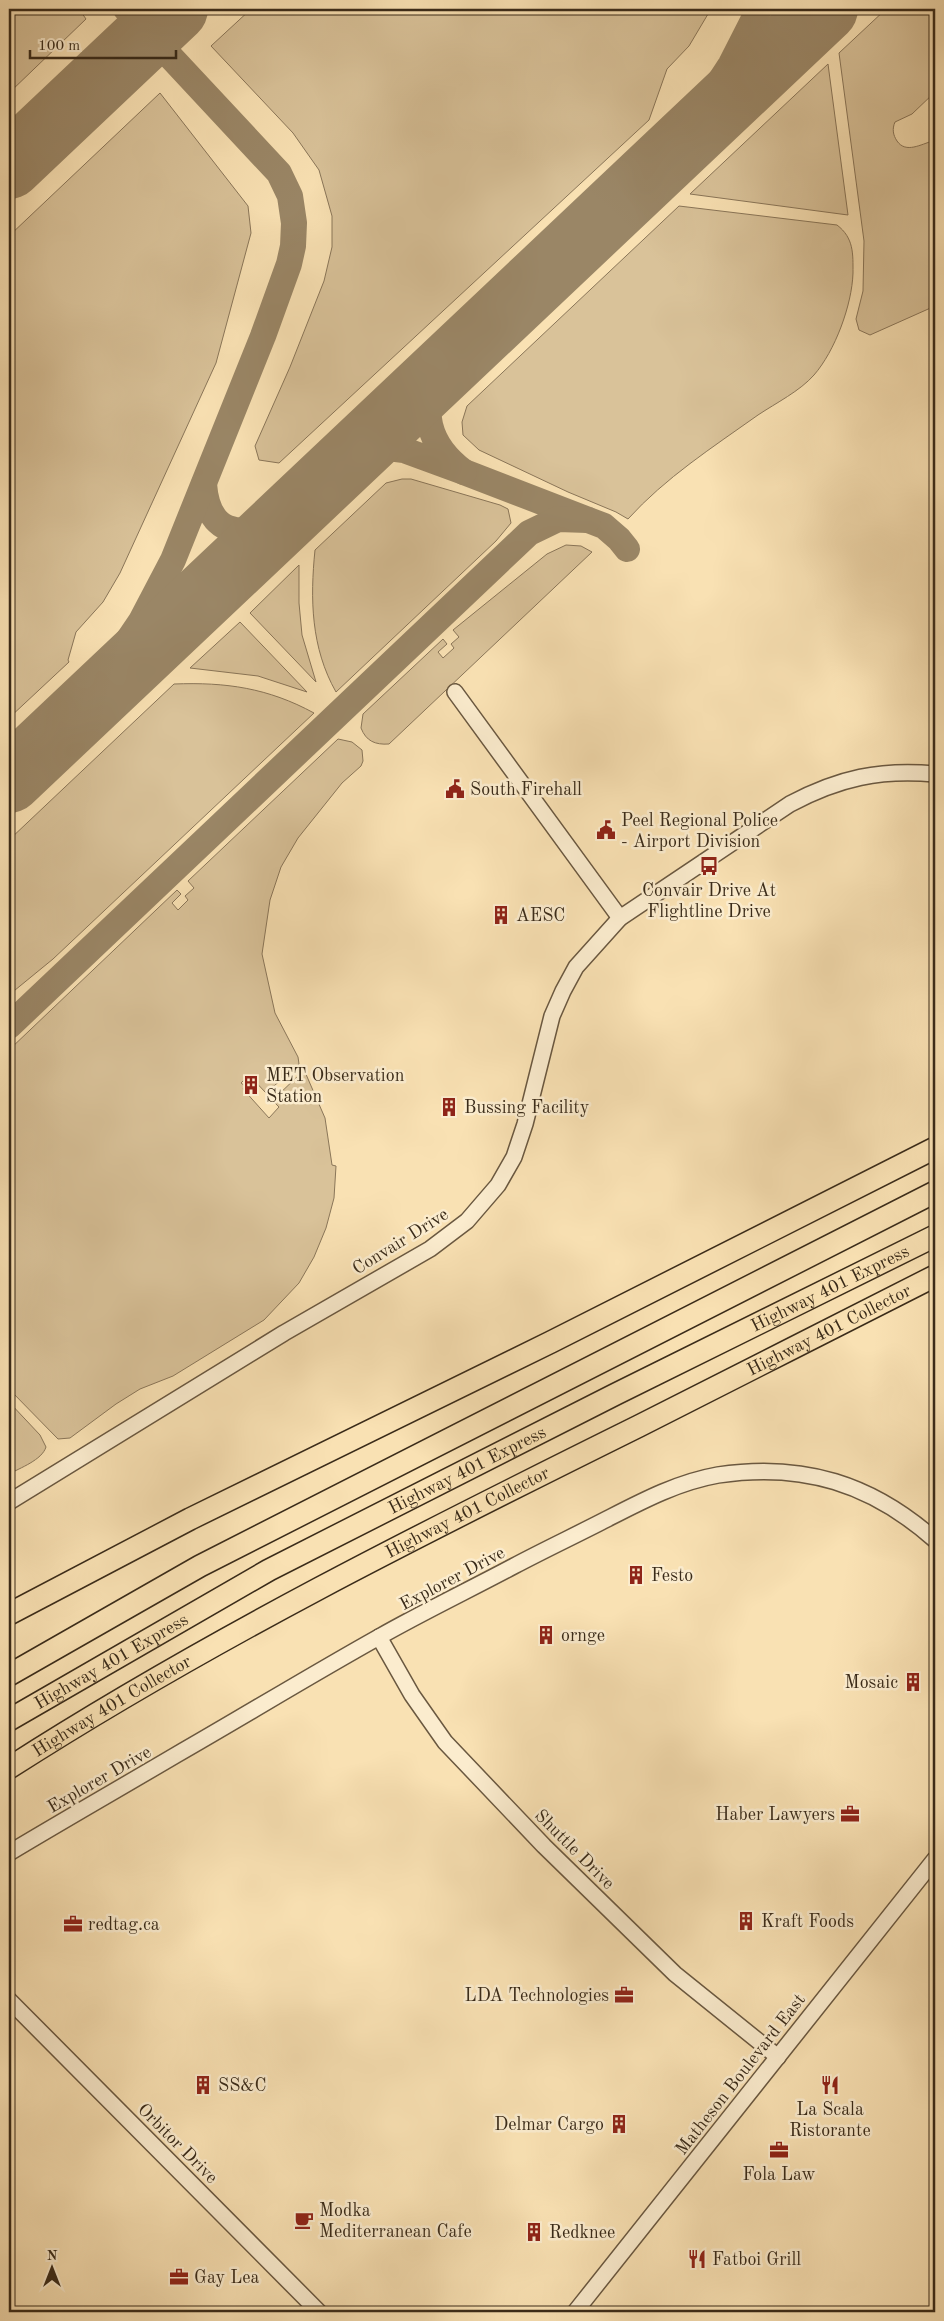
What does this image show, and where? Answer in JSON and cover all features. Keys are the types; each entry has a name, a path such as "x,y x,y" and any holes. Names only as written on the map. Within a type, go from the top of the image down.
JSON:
{"highway":[{"path":"9,1614 190,1519 551,1342 935,1148"},
{"name":"Highway 401 Express","path":"9,1675 208,1562 935,1192"},
{"name":"Highway 401 Express","path":"9,1720 277,1566 642,1381 935,1236"},
{"name":"Highway 401 Collector","path":"9,1768 49,1742 223,1642 392,1550 935,1276"}],"street":[{"path":"455,692 620,918"},
{"name":"Convair Drive","path":"9,1502 284,1333 430,1248 467,1221 498,1185 514,1157 528,1116 552,1016 563,991 576,967 620,918 790,804 820,789 845,780 876,774 894,772 935,774"},
{"name":"Explorer Drive","path":"9,1853 379,1637 643,1501 680,1485 716,1475 748,1472 811,1475 848,1484 881,1501 916,1523 935,1540"},
{"name":"Shuttle Drive","path":"379,1637 412,1696 446,1742 544,1846 676,1974 778,2058"},
{"name":"Matheson Boulevard East","path":"576,2312 935,1859"},
{"name":"Orbitor Drive","path":"9,2000 319,2312"}],"shaded area":[{"path":"9,9 79,9 86,19 9,93"},
{"path":"251,9 711,9 689,46 667,69 649,120 279,463 259,460 255,446 290,367 324,281 332,247 332,216 319,170 293,133 211,46"},
{"path":"886,9 935,9 935,92 912,114 895,122 893,130 897,141 905,147 914,147 933,141 935,143 935,306 870,335 859,330 856,319 863,291 864,241 839,53"},
{"path":"828,64 848,215 690,194"},
{"path":"160,93 248,206 251,233 216,363 120,573 103,602 76,632 69,662 9,718 9,236"},
{"path":"679,206 837,225 843,230 850,241 853,266 852,286 841,327 829,353 814,375 795,392 758,415 690,464 642,504 628,519 479,450 463,435 462,422 467,406"},
{"path":"411,479 500,505 508,509 511,523 496,541 336,692 321,658 314,623 313,568 315,550 386,483"},
{"path":"566,545 581,546 592,552 389,744 379,744 368,739 361,728 363,714 443,639 447,644 438,652 443,658 454,648 451,644 459,637 453,630 547,554"},
{"path":"299,565 299,603 302,635 316,682 250,613"},
{"path":"240,622 307,692 258,676 190,668"},
{"path":"174,684 211,684 246,688 297,704 314,713 53,959 9,995 9,840"},
{"path":"338,739 352,742 362,750 363,761 361,766 342,783 298,838 281,867 270,900 262,954 275,1013 298,1057 299,1064 266,1093 249,1075 241,1083 245,1086 243,1089 269,1118 279,1107 275,1103 276,1097 300,1074 305,1072 325,1118 332,1165 336,1166 334,1198 326,1228 314,1257 299,1283 264,1320 173,1376 140,1389 70,1438 58,1439 9,1389 9,1050 177,890 181,894 172,903 178,910 188,900 185,896 194,888 188,881"},
{"path":"9,1402 40,1435 46,1447 44,1452 35,1460 9,1474"}],"taxiway":[{"path":"76,717 141,621 173,560 263,336 289,264 293,246 294,223 290,196 279,173 126,9"},
{"path":"673,153 731,64 759,9"},
{"path":"280,527 345,464 369,451 388,448 404,450 464,472 452,462 435,438 430,425 430,398 445,371 513,305"},
{"path":"464,472 604,526 627,549"},
{"path":"204,484 207,501 212,513 218,522 227,528 250,531 279,525"},
{"path":"9,1026 529,533 558,519 588,520"}],"runway":[{"path":"9,166 175,9"},
{"path":"9,780 825,9"}],"place":[{"name":"South Firehall","path":"455,789"},
{"name":"Peel Regional Police - Airport Division","path":"606,830"},
{"name":"Convair Drive At Flightline Drive","path":"709,866"},
{"name":"AESC","path":"501,915"},
{"name":"MET Observation Station","path":"251,1085"},
{"name":"Bussing Facility","path":"449,1107"},
{"name":"Festo","path":"636,1575"},
{"name":"ornge","path":"546,1635"},
{"name":"Mosaic","path":"913,1682"},
{"name":"Haber Lawyers","path":"850,1814"},
{"name":"Kraft Foods","path":"746,1921"},
{"name":"redtag.ca","path":"73,1924"},
{"name":"LDA Technologies","path":"624,1995"},
{"name":"SS&C","path":"203,2085"},
{"name":"La Scala Ristorante","path":"830,2085"},
{"name":"Delmar Cargo","path":"619,2124"},
{"name":"Fola Law","path":"779,2150"},
{"name":"Modka Mediterranean Cafe","path":"304,2220"},
{"name":"Redknee","path":"534,2232"},
{"name":"Fatboi Grill","path":"697,2259"},
{"name":"Gay Lea","path":"179,2277"}]}
